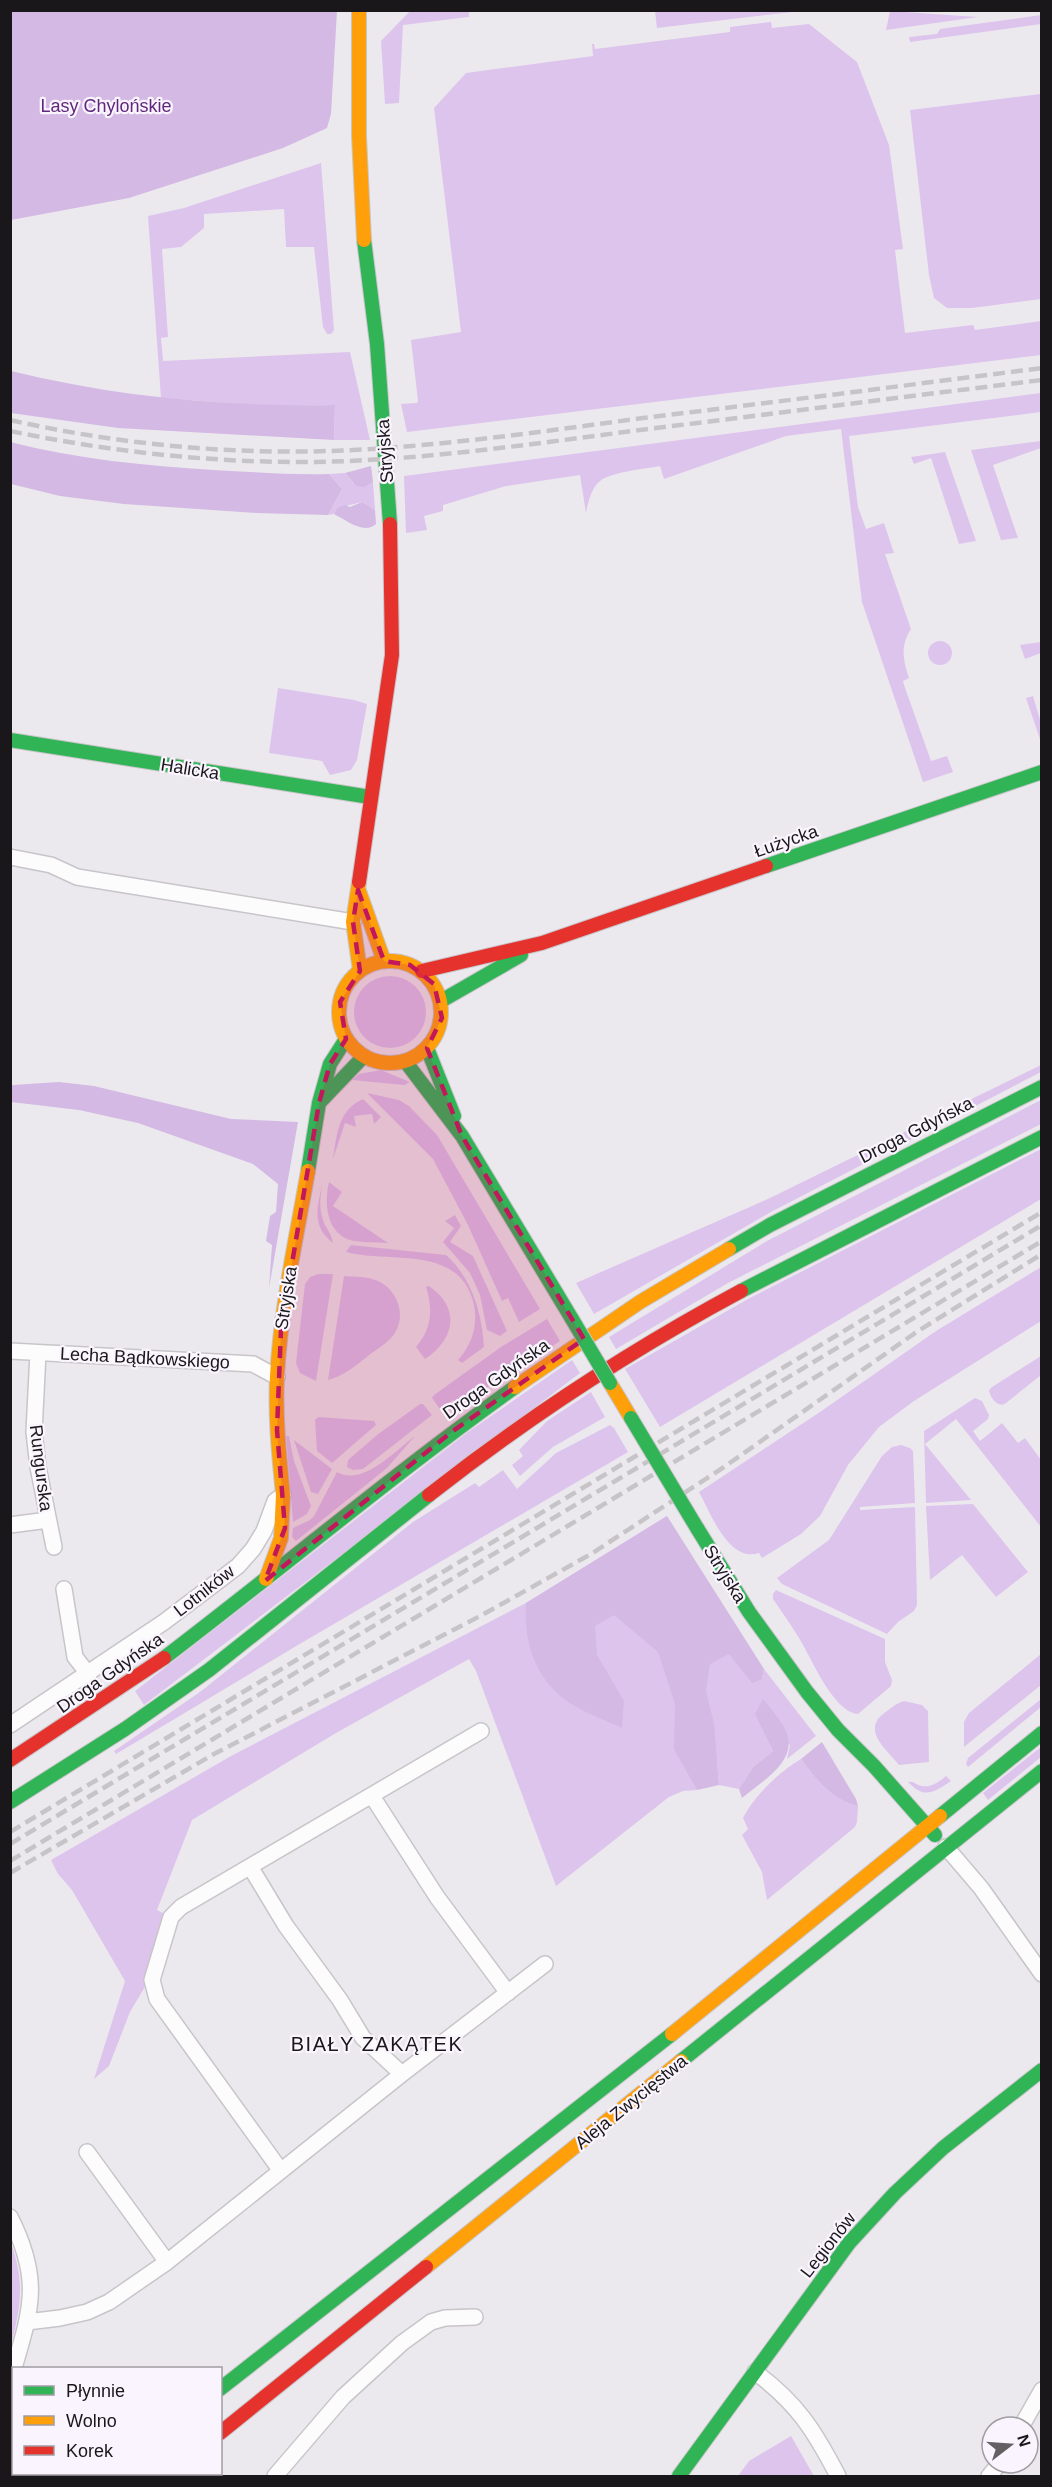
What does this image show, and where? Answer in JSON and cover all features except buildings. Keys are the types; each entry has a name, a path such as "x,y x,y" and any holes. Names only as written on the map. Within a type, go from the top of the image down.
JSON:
{"main road":[{"name":"Stryjska","path":"359,10 358,131 364,240 370,310 376,344 392,584 392,655 388,693 370,797 353,922 360,971"},
{"name":"Halicka","path":"10,740 370,797"},
{"name":"Łużycka","path":"422,971 542,943 1041,772"},
{"name":"Stryjska","path":"358,890 384,961"},
{"name":"Łużycka","path":"441,1001 542,943"},
{"path":"384,961 397,961 422,971 434,984 441,1001 442,1018 437,1034 427,1048 405,1061 391,1064 377,1062 364,1056 346,1039 340,1021 340,1002 347,984 360,971 384,961"},
{"name":"Stryjska","path":"265,1581 277,1558 285,1527 277,1430 277,1377 281,1329 319,1103 330,1064 346,1039"},
{"name":"Stryjska","path":"427,1048 462,1137"},
{"path":"319,1103 364,1056"},
{"name":"Stryjska","path":"405,1061 462,1137 749,1612 807,1692 838,1730 874,1766 946,1847"},
{"name":"Droga Gdyńska","path":"10,1760 151,1668 265,1581 453,1431 538,1370 640,1302 770,1225 1041,1087"},
{"path":"10,1802 143,1717 209,1670 444,1483 540,1412 583,1384 707,1308 1041,1137"},
{"name":"Aleja Zwycięstwa","path":"222,2387 667,2038 1041,1733"},
{"name":"Aleja Zwycięstwa","path":"222,2431 1041,1771"},
{"name":"Legionów","path":"679,2476 849,2243 895,2193 943,2148 1041,2070"}],"street":[{"path":"10,857 51,865 77,877 353,922"},
{"name":"Lecha Bądkowskiego","path":"10,1351 253,1364 277,1377"},
{"name":"Rungurska","path":"38,1353 34,1432 54,1547"},
{"name":"Lotników","path":"10,1725 88,1675 164,1622 238,1566 254,1549 264,1531 275,1501 284,1495"},
{"path":"10,1525 48,1520"},
{"path":"64,1589 75,1657 88,1675"},
{"path":"282,2171 157,1999 152,1980 171,1917 181,1907 481,1731"},
{"path":"372,1796 437,1897 508,1993"},
{"name":"Stryjska","path":"946,1847 981,1888 1041,1974"},
{"path":"251,1868 286,1926 340,2000 363,2038 402,2074"},
{"path":"27,2322 87,2312 109,2302 167,2262 544,1964"},
{"path":"87,2151 167,2262"},
{"path":"10,2217 29,2268 32,2299 15,2367"},
{"path":"275,2476 343,2397 402,2343 431,2322 445,2318 475,2317"},
{"path":"755,2372 776,2387 801,2412 820,2441 838,2476"},
{"path":"1027,2415 1041,2390"}],"highlighted area":[{"path":"358,890 384,961 410,965 434,984 442,1018 427,1048 462,1136 584,1339 453,1431 265,1581 285,1528 277,1430 281,1329 319,1103 330,1064 346,1039 340,1002 360,971 353,922"}],"shaded area":[{"path":"801,10 657,28 655,11"},
{"path":"410,11 469,11 469,17 403,25 399,103 385,104 381,41"},
{"path":"890,11 978,17 886,30"},
{"path":"1041,15 1041,24 910,42 909,37 937,34 940,29"},
{"path":"771,22 772,28 809,24 857,62 889,145 903,249 895,250 905,333 973,325 975,330 1041,321 1041,355 407,432 401,404 418,401 411,340 461,332 434,108 466,73 593,56 592,44 595,49 730,32 730,27"},
{"path":"1041,94 1041,299 972,308 947,308 934,298 929,275 910,110"},
{"path":"321,163 334,330 331,334 327,334 323,327 314,247 286,247 284,209 204,214 204,228 181,247 162,249 168,337 161,338 163,361 350,352 370,440 334,440 335,405 266,406 161,398 148,216 184,208"},
{"path":"1041,393 1041,412 849,436 858,507 866,529 884,523 894,553 885,554 911,629 904,647 904,659 909,678 903,681 904,685 931,761 947,756 953,772 923,782 862,602 841,429 786,436 664,479 660,466 611,476 599,482 594,488 586,513 580,475 506,486 443,505 443,511 424,516 427,530 406,533 404,476"},
{"path":"1041,441 1041,448 993,465 1018,538 1001,540 971,450"},
{"path":"945,452 976,541 959,544 931,458 914,464 911,457"},
{"path":"345,473 353,483 365,487 373,482 375,510 362,502 337,508 334,514 328,515 342,489 329,474"},
{"path":"940,641 949,644 952,653 949,662 940,665 931,662 928,653 931,644"},
{"path":"1041,642 1041,653 1025,659 1020,645"},
{"path":"278,688 367,704 357,760 351,770 330,775 322,761 269,753"},
{"path":"1033,696 1041,723 1041,742 1026,698"},
{"path":"390,976 410,982 420,992 426,1012 420,1032 410,1042 390,1048 370,1042 360,1032 354,1012 360,992 370,982"},
{"path":"1041,1065 1041,1072 771,1212 594,1314 576,1283 770,1198"},
{"path":"381,1070 410,1082 404,1085 352,1080 359,1074"},
{"path":"367,1093 399,1100 409,1106 437,1135 540,1309 519,1322 508,1298 502,1301 468,1225 433,1159"},
{"path":"363,1099 381,1117 374,1124 372,1114 354,1116 356,1127 345,1123 333,1159 340,1124 344,1116 348,1110"},
{"path":"1041,1100 1041,1124 728,1283 616,1349 609,1337 767,1241"},
{"path":"1041,1149 1041,1199 660,1427 625,1369 748,1299"},
{"path":"323,1181 320,1208 333,1243 318,1222 318,1206"},
{"path":"329,1182 342,1192 333,1206 388,1243 350,1240 336,1230 331,1223 327,1207"},
{"path":"455,1215 461,1226 450,1242 473,1256 507,1331 500,1336 487,1330 480,1295 470,1273 443,1242 454,1228 445,1221"},
{"path":"351,1245 446,1255 463,1274 474,1297 481,1322 484,1347 462,1363 458,1360 473,1334 475,1313 466,1285 454,1272 439,1264 421,1260 346,1252"},
{"path":"1041,1267 1041,1321 914,1401 879,1427 848,1465 820,1516 801,1534 762,1558 759,1553 748,1554 730,1544 715,1524 699,1492 820,1412 936,1331"},
{"path":"318,1274 333,1274 316,1381 300,1373 296,1363 305,1284 310,1277"},
{"path":"344,1276 369,1278 387,1286 399,1307 399,1323 394,1335 384,1345 349,1370 328,1380"},
{"path":"429,1286 446,1304 450,1313 450,1323 443,1342 425,1359 416,1347 425,1333 430,1318 430,1303 426,1287"},
{"path":"547,1319 560,1341 511,1374 457,1404 453,1400 440,1409 432,1398 434,1395 501,1347"},
{"path":"1041,1356 1041,1375 1006,1403 1002,1405 993,1400 989,1390 992,1387"},
{"path":"572,1360 580,1373 144,1705 135,1691 468,1432"},
{"path":"591,1392 605,1417 553,1447 520,1476 512,1465 523,1456 519,1450 547,1421"},
{"path":"975,1398 982,1401 989,1415 988,1419 973,1431 980,1441 1002,1423 1018,1443 1025,1438 1041,1460 1041,1527 956,1419 925,1444 971,1500 926,1503 924,1431"},
{"path":"423,1404 432,1415 363,1469 353,1470 347,1467 348,1460 377,1435"},
{"path":"318,1417 374,1421 376,1425 332,1463 317,1451 315,1420"},
{"path":"610,1425 628,1452 116,1754 114,1751 200,1692 413,1522 475,1483 479,1487 503,1470 517,1489 556,1453"},
{"path":"286,1436 289,1436 294,1461 311,1506 307,1514 293,1522"},
{"path":"415,1436 387,1468 296,1541 292,1537 293,1528 314,1516 337,1472 357,1475 367,1471 388,1458"},
{"path":"294,1440 332,1469 318,1494 311,1492"},
{"path":"901,1445 913,1451 915,1503 860,1507 860,1510 915,1507 917,1605 914,1611 898,1622 887,1634 782,1584 777,1578 829,1540 882,1456 892,1447"},
{"path":"973,1504 1028,1572 996,1597 962,1555 930,1580 926,1506"},
{"path":"667,1516 711,1620 762,1679 764,1669 816,1736 787,1759 790,1745 762,1726 773,1751 753,1767 739,1789 719,1785 717,1761 692,1780 697,1790 683,1791 669,1797 556,1886 476,1671 469,1659 336,1733 192,1820 157,1910 167,1915 146,1985 130,2012 109,2066 94,2079 125,1981 72,1890 58,1874 51,1860 231,1756 526,1603"},
{"path":"776,1590 885,1639 885,1662 892,1680 891,1686 858,1714 840,1704 773,1599"},
{"path":"1041,1654 1041,1685 964,1747 964,1722 969,1713"},
{"path":"1041,1699 1041,1707 968,1767 966,1764 968,1758"},
{"path":"904,1701 922,1705 928,1711 929,1762 899,1765 883,1747 876,1734 877,1720 893,1706"},
{"path":"1041,1747 1041,1757 988,1800 983,1793"},
{"path":"801,1759 812,1774 833,1794 858,1806 857,1822 855,1827 767,1900 762,1872 742,1835 748,1829 743,1818 768,1785"},
{"path":"946,1776 951,1781 929,1792 919,1791 908,1782 929,1786"},
{"path":"11,2243 18,2270 20,2294 11,2345"},
{"path":"791,2436 814,2476 738,2476 749,2461"}],"green space":[{"name":"Lasy Chylońskie","path":"11,10 337,11 331,114 327,128 283,148 129,198 11,220"},
{"path":"11,371 131,394 213,402 335,405 334,440 118,428 11,413"},
{"path":"10,442 61,453 137,464 329,474 342,489 328,515 257,513 124,504 60,496 11,484"},
{"path":"371,466 373,482 365,487 356,486 345,473"},
{"path":"362,502 375,510 376,524 371,527 355,525 334,514 337,508 345,505 350,507"},
{"path":"59,1082 94,1086 231,1119 298,1122 269,1288 272,1245 266,1241 270,1216 276,1212 278,1184 253,1164 138,1123 79,1110 11,1102 11,1086 13,1085"},
{"path":"667,1516 764,1669 762,1679 752,1683 729,1654 710,1664 706,1691 714,1724 719,1785 697,1790 674,1749 675,1704 658,1652 614,1615 595,1626 597,1655 624,1701 622,1728 577,1707 553,1689 538,1668 527,1631 526,1603"},
{"path":"763,1699 785,1729 789,1740 788,1750 777,1769 742,1798 739,1789 753,1767 773,1751 755,1714"},
{"path":"822,1742 858,1806 833,1794 812,1774 801,1759"}],"railway":[{"path":"10,420 94,436 180,447 267,451 353,450 498,437 1042,368"},
{"path":"10,431 86,445 162,455 239,461 358,461 482,450 1042,380"},
{"path":"10,1832 1042,1212"},
{"path":"10,1844 1042,1225"},
{"path":"10,1861 1042,1241"},
{"path":"10,1873 214,1754 482,1615 591,1554 724,1467 918,1331 1042,1254"}],"traffic: fast":[{"path":"364,240 377,344 390,524"},
{"path":"10,740 370,797"},
{"path":"766,866 1042,772"},
{"path":"441,1001 521,955"},
{"path":"308,1171 319,1103 330,1064 346,1039"},
{"path":"427,1048 454,1116"},
{"path":"320,1102 364,1056"},
{"path":"405,1061 462,1136 572,1319"},
{"path":"729,1249 770,1225 1042,1087"},
{"path":"741,1291 1042,1137"},
{"path":"572,1319 610,1383"},
{"path":"164,1658 426,1453 515,1387"},
{"path":"631,1418 697,1528"},
{"path":"10,1802 125,1729 209,1670 429,1495"},
{"path":"697,1528 749,1612 807,1692 838,1730 874,1766 935,1835"},
{"path":"940,1816 1042,1733"},
{"path":"681,2061 1042,1771"},
{"path":"222,2387 672,2034"},
{"path":"679,2476 849,2243 895,2193 943,2148 1042,2070"}],"traffic: slow":[{"path":"359,10 359,136 364,240"},
{"path":"359,882 353,922 360,971"},
{"path":"359,891 384,961"},
{"path":"390,961 410,965 426,976 437,992 441,1012 437,1032 426,1048 410,1059 390,1063 370,1059 354,1048 343,1032 339,1012 343,992 354,976 370,965 390,961"},
{"path":"283,1495 277,1406 279,1350 289,1273 308,1171"},
{"path":"515,1387 640,1302 729,1249"},
{"path":"610,1383 631,1418"},
{"path":"266,1579 281,1538 283,1495"},
{"path":"672,2034 940,1816"},
{"path":"426,2267 681,2061"}],"traffic: jam":[{"path":"359,882 392,655 390,524"},
{"path":"422,971 542,943 766,866"},
{"path":"429,1495 580,1386 741,1291"},
{"path":"10,1760 164,1658"},
{"path":"222,2431 426,2267"}],"district":[{"name":"BIAŁY ZAKĄTEK","path":"377,2044"}]}
